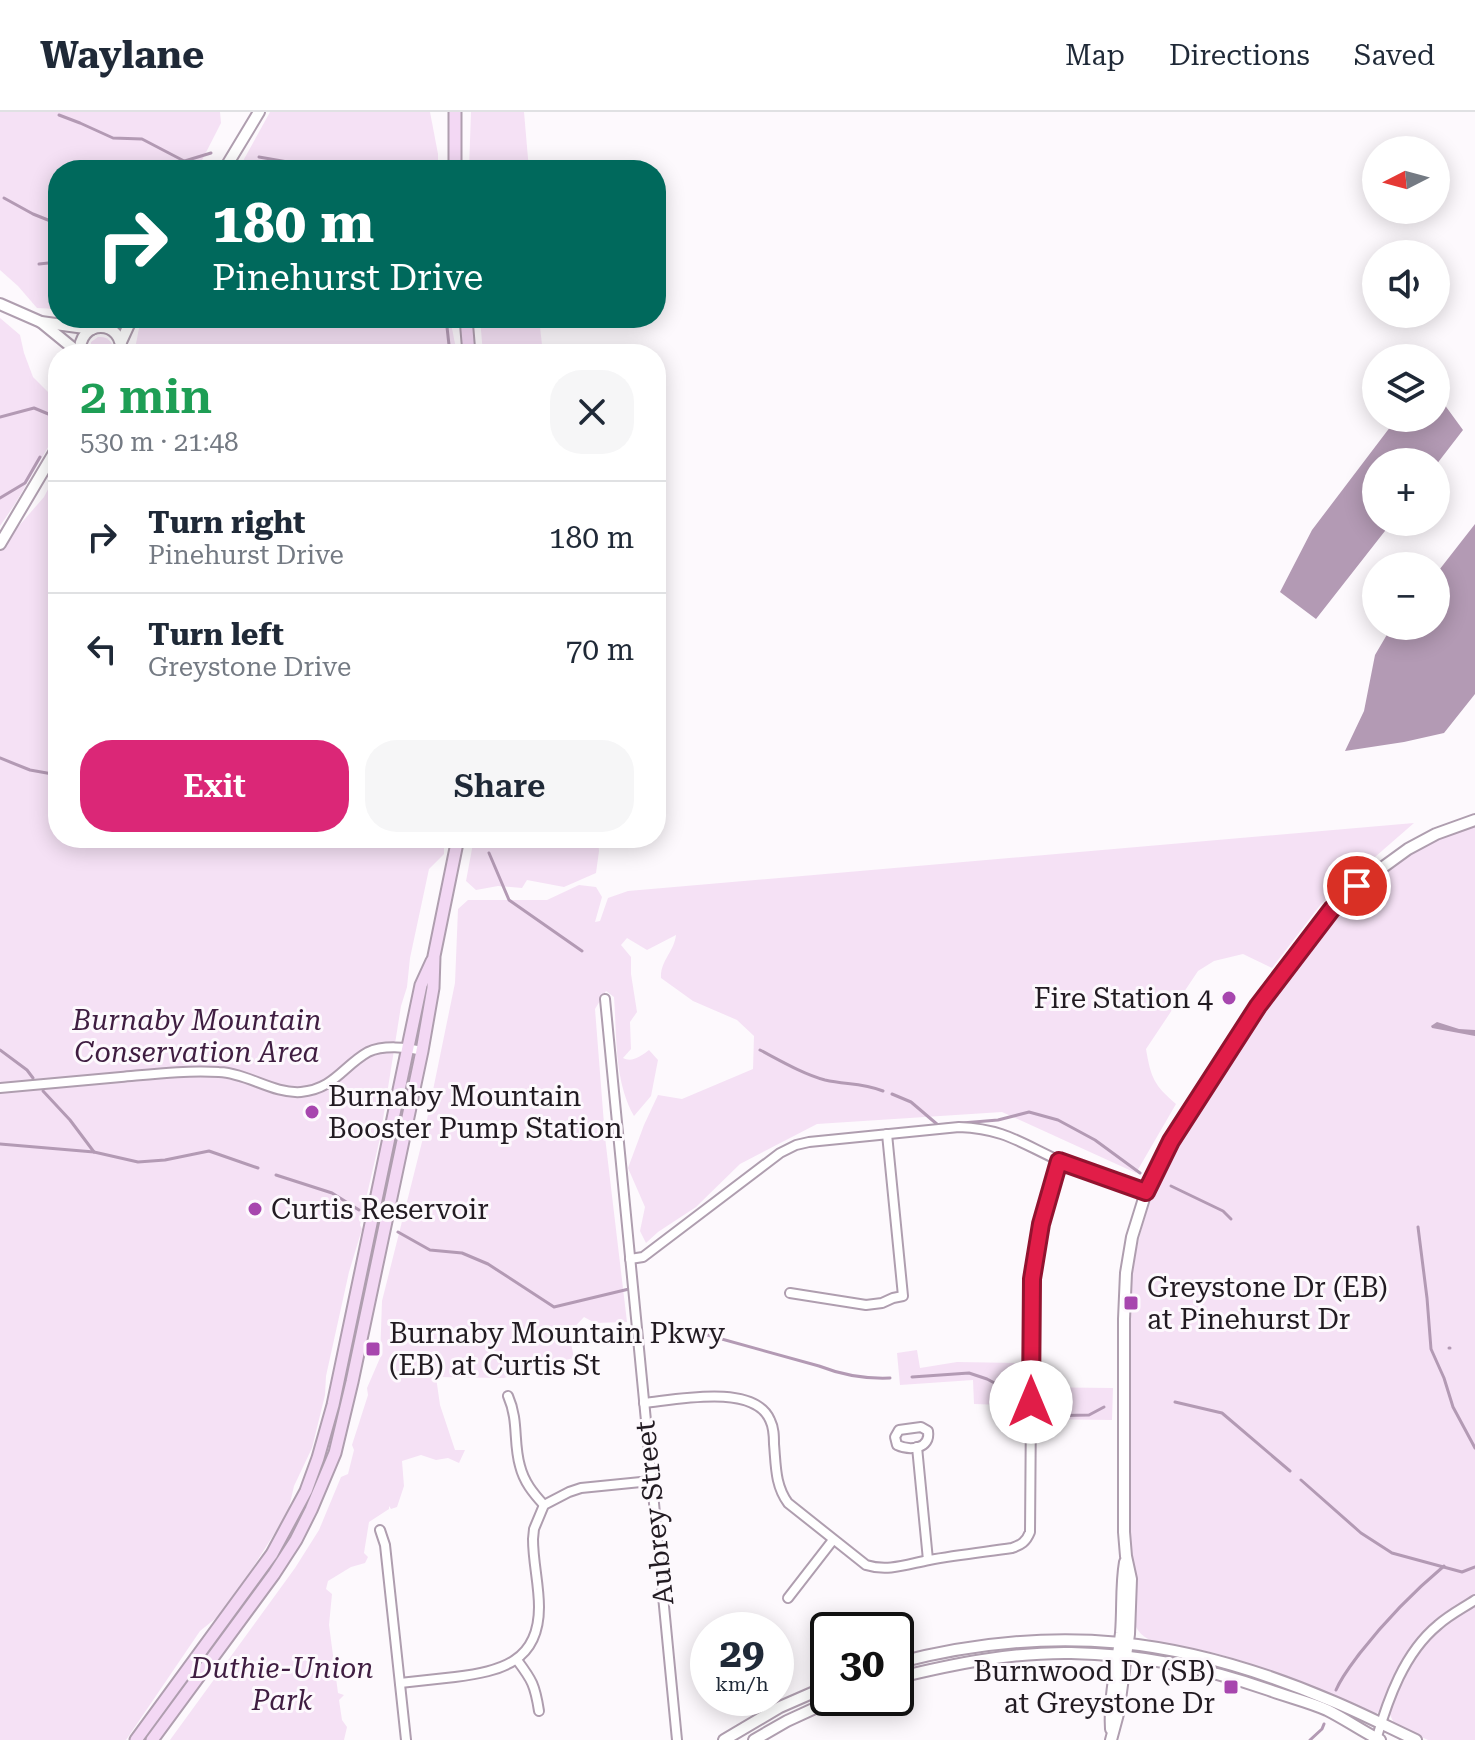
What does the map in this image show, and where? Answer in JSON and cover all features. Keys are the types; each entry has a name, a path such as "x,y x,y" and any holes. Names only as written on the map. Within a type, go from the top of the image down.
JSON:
{"main road":[{"path":"448,112 454,133"},
{"path":"455,112 455,160"},
{"path":"152,1740 296,1540 326,1475 340,1435 422,1051 433,988 434,956 456,848"},
{"path":"136,1740 263,1566 306,1491 333,1405 421,985 434,956"}],"street":[{"path":"230,160 259,112"},
{"path":"0,304 48,328"},
{"path":"41,322 48,321"},
{"path":"41,322 48,323"},
{"path":"48,328 68,344"},
{"path":"81,344 82,338 96,328 113,330 121,342"},
{"path":"121,342 127,328"},
{"path":"0,544 48,463"},
{"path":"1111,1739 1118,1714 1124,1642 1126,1273 1132,1237 1146,1192 1171,1141 1258,1006 1332,909 1357,886 1408,849 1436,834 1475,820"},
{"name":"Aubrey Street","path":"605,999 677,1740"},
{"path":"0,1088 191,1071 228,1072 296,1092 320,1088 333,1081 374,1050 408,1048 422,1051"},
{"path":"630,1259 643,1257 788,1148 809,1142 959,1127 994,1131 1059,1161 1146,1192"},
{"path":"790,1293 874,1305 903,1296 887,1134"},
{"path":"644,1403 726,1395 757,1405 770,1418 781,1493 788,1503 866,1565 890,1568 1022,1544 1030,1532 1032,1279 1041,1224 1059,1161"},
{"path":"508,1396 514,1411 519,1464 526,1482 544,1505"},
{"path":"917,1447 928,1560"},
{"path":"400,1683 488,1673 517,1660 531,1641 538,1623 533,1539 544,1505 581,1488 651,1481"},
{"path":"380,1530 385,1545 406,1740"},
{"path":"788,1598 833,1540"},
{"path":"914,1674 962,1663 1017,1656 1068,1653 1121,1656 1208,1672 1257,1686 1326,1710 1377,1739 1395,1688 1422,1640 1439,1623 1475,1600"},
{"path":"914,1659 964,1647 1006,1642 1072,1639 1124,1642 1230,1664 1318,1695 1416,1740"},
{"path":"517,1660 532,1679 539,1711"},
{"path":"724,1740 780,1707 810,1694"},
{"path":"754,1740 810,1710"}],"green space":[{"path":"0,112 220,112 221,123 202,160 48,160 48,309 37,308 0,270"},
{"path":"270,112 430,112 438,154 438,160 244,160"},
{"path":"471,112 524,112 528,160 469,160"},
{"path":"0,318 20,335 33,377 48,392 48,447 0,526"},
{"path":"139,328 452,328 455,344 136,344"},
{"path":"481,328 540,328 542,344 482,344"},
{"path":"98,337 112,344 91,344"},
{"name":"Burnaby Mountain Conservation Area","path":"48,489 48,848 444,848 444,854 429,869 401,1006 380,1138 360,1225 362,1229 349,1272 312,1448 294,1486 288,1512 226,1610 200,1631 126,1740 0,1740 0,551"},
{"name":"Duthie-Union Park","path":"1414,823 1321,904 1272,968 1243,954 1214,961 1198,971 1146,1049 1155,1080 1176,1104 1136,1173 1002,1112 817,1124 740,1164 696,1207 646,1243 640,1231 645,1207 628,1168 658,1095 682,1099 753,1069 754,1036 737,1020 693,1001 661,978 676,935 647,950 627,938 621,945 631,957 637,1012 630,1022 631,1049 623,1058 633,1059 649,1050 658,1060 651,1096 634,1116 620,1073 614,997 606,991 595,1009 605,1137 627,1322 595,1323 584,1317 569,1333 574,1358 504,1378 436,1377 440,1405 455,1450 465,1450 459,1463 448,1458 436,1460 421,1455 402,1461 404,1486 397,1507 391,1509 389,1506 369,1522 364,1553 368,1557 365,1563 351,1567 328,1581 326,1589 332,1594 329,1625 338,1693 344,1695 339,1700 342,1720 347,1727 344,1740 170,1740 295,1568 319,1530 341,1477 348,1474 354,1450 352,1445 368,1395 367,1388 380,1358 382,1301 424,1134 455,983 458,909 468,900 547,900 579,885 596,887 602,897 595,922 600,921 608,898 628,891"},
{"path":"1475,825 1475,1740 1428,1740 1395,1725 1390,1715 1370,1713 1242,1661 1152,1641 1138,1630 1134,1622 1129,1540 1130,1299 1142,1229 1167,1163 1190,1121 1315,937 1349,901 1387,869 1429,843"},
{"path":"472,848 599,848 596,873 564,887 527,880 522,888 498,886 476,890 466,881"},
{"path":"917,1350 920,1368 957,1362 1021,1363 1021,1387 1113,1388 1112,1420 1037,1419 1036,1406 974,1404 973,1380 900,1385 897,1353"}],"shaded area":[{"path":"1450,412 1463,430 1449,448 1374,448 1386,432 1450,432"},
{"path":"1362,464 1362,536 1381,536 1368,552 1362,552 1362,560 1316,619 1280,592 1312,530"},
{"path":"1475,524 1475,694 1444,733 1345,751 1364,711 1375,655 1384,640 1450,640 1450,556"},
{"path":"1437,1022 1475,1030 1475,1036 1432,1028"}],"waterway":[{"path":"59,115 113,138 142,139 182,160"},
{"path":"188,160 211,153"},
{"path":"259,157 276,160"},
{"path":"4,198 48,220"},
{"path":"39,264 48,263"},
{"path":"447,328 449,344"},
{"path":"0,417 34,408 48,414"},
{"path":"0,498 25,483 40,457"},
{"path":"0,758 48,773"},
{"path":"489,853 509,900 582,951"},
{"path":"0,1050 33,1078"},
{"path":"760,1050 817,1077 883,1091"},
{"path":"43,1091 94,1152"},
{"path":"892,1094 911,1102 938,1125 998,1120 1029,1112 1058,1120 1095,1140 1140,1173"},
{"path":"0,1144 94,1152 138,1162 209,1151 258,1168"},
{"path":"276,1175 332,1193 359,1210"},
{"path":"1171,1186 1223,1211 1231,1219"},
{"path":"1418,1227 1431,1349 1453,1407 1475,1448"},
{"path":"398,1232 430,1250 462,1253 488,1264 554,1307 629,1289"},
{"path":"700,1333 845,1374 890,1378"},
{"path":"912,1377 969,1373 1019,1396"},
{"path":"1175,1402 1222,1413 1290,1471"},
{"path":"1041,1416 1089,1415 1104,1407"},
{"path":"1301,1480 1361,1533 1392,1553 1462,1572 1475,1567"},
{"path":"1336,1690 1350,1666 1379,1630 1444,1566"},
{"path":"1310,1740 1324,1724"}],"place":[{"name":"Fire Station 4","path":"1229,998"},
{"name":"Burnaby Mountain Booster Pump Station","path":"312,1112"},
{"name":"Curtis Reservoir","path":"255,1209"},
{"name":"Greystone Dr (EB) at Pinehurst Dr","path":"1131,1303"},
{"name":"Burnaby Mountain Pkwy (EB) at Curtis St","path":"373,1349"},
{"name":"Burnwood Dr (SB) at Greystone Dr","path":"1231,1687"}],"route":[{"path":"1031,1402 1035,1252 1059,1161 1146,1192 1171,1141 1258,1006 1332,909 1357,886"}]}
